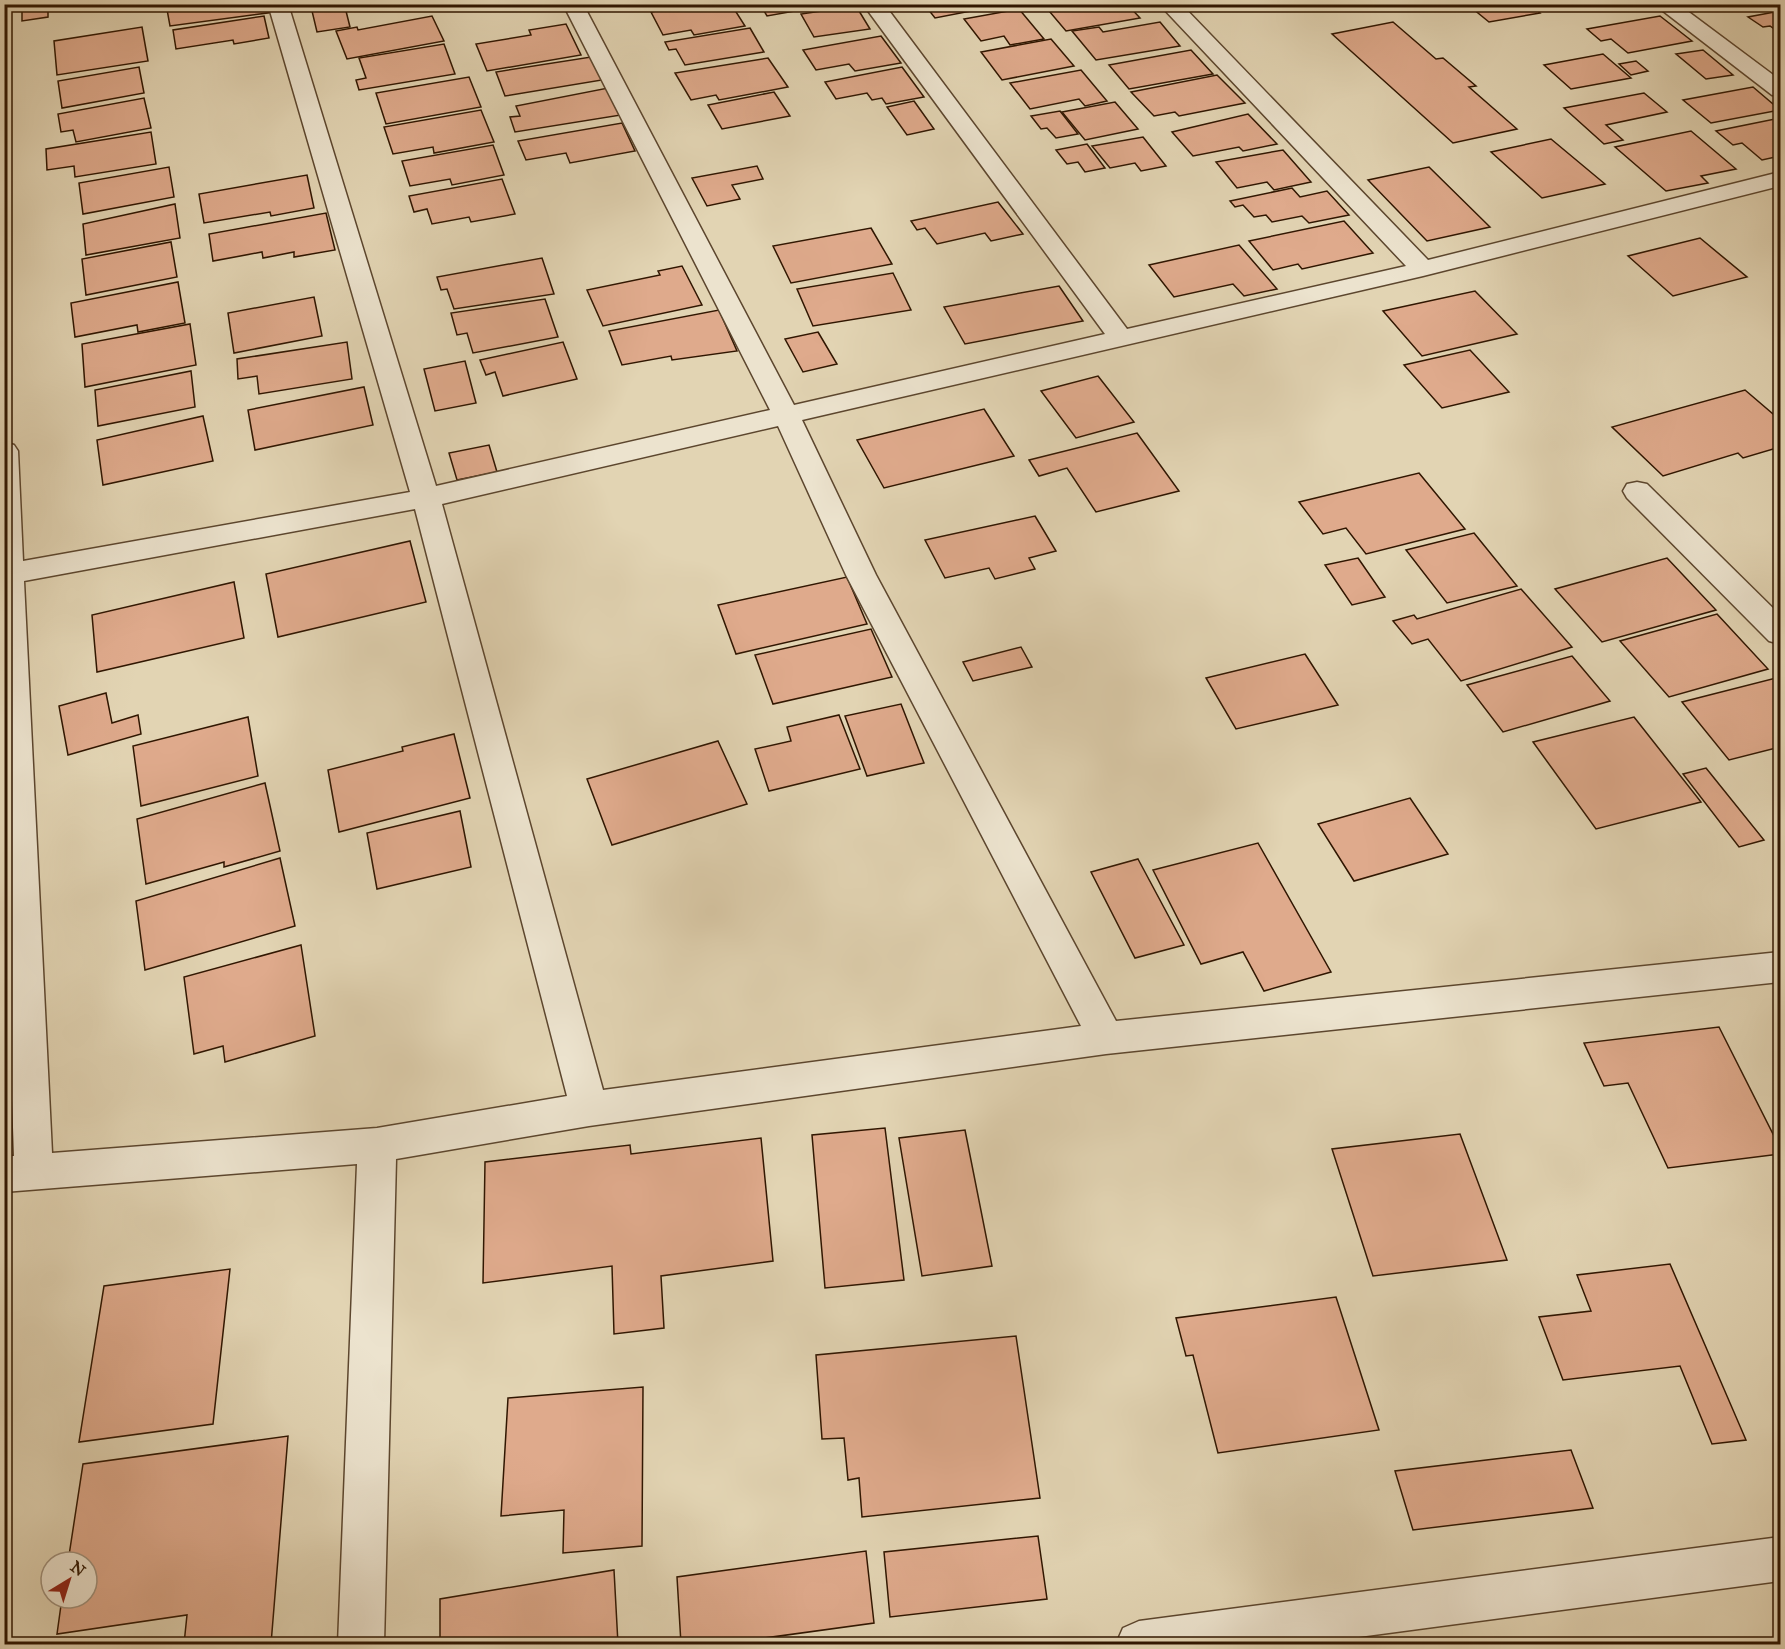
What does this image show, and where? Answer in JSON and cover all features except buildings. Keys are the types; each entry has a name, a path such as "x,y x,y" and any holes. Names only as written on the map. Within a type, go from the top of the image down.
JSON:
{"street":[{"path":"278,4 426,498 589,1109"},
{"path":"573,4 787,417 861,575 1106,1038"},
{"path":"873,4 1122,340"},
{"path":"1169,4 1424,269"},
{"path":"1664,4 1780,90"},
{"path":"10,573 426,498 1424,269 1780,179"},
{"path":"4,451 10,573 19,1173 377,1145 589,1109 1106,1038 1780,967"},
{"path":"1637,491 1780,633"},
{"path":"361,1644 377,1145"},
{"path":"1139,1644 1780,1559"}]}
